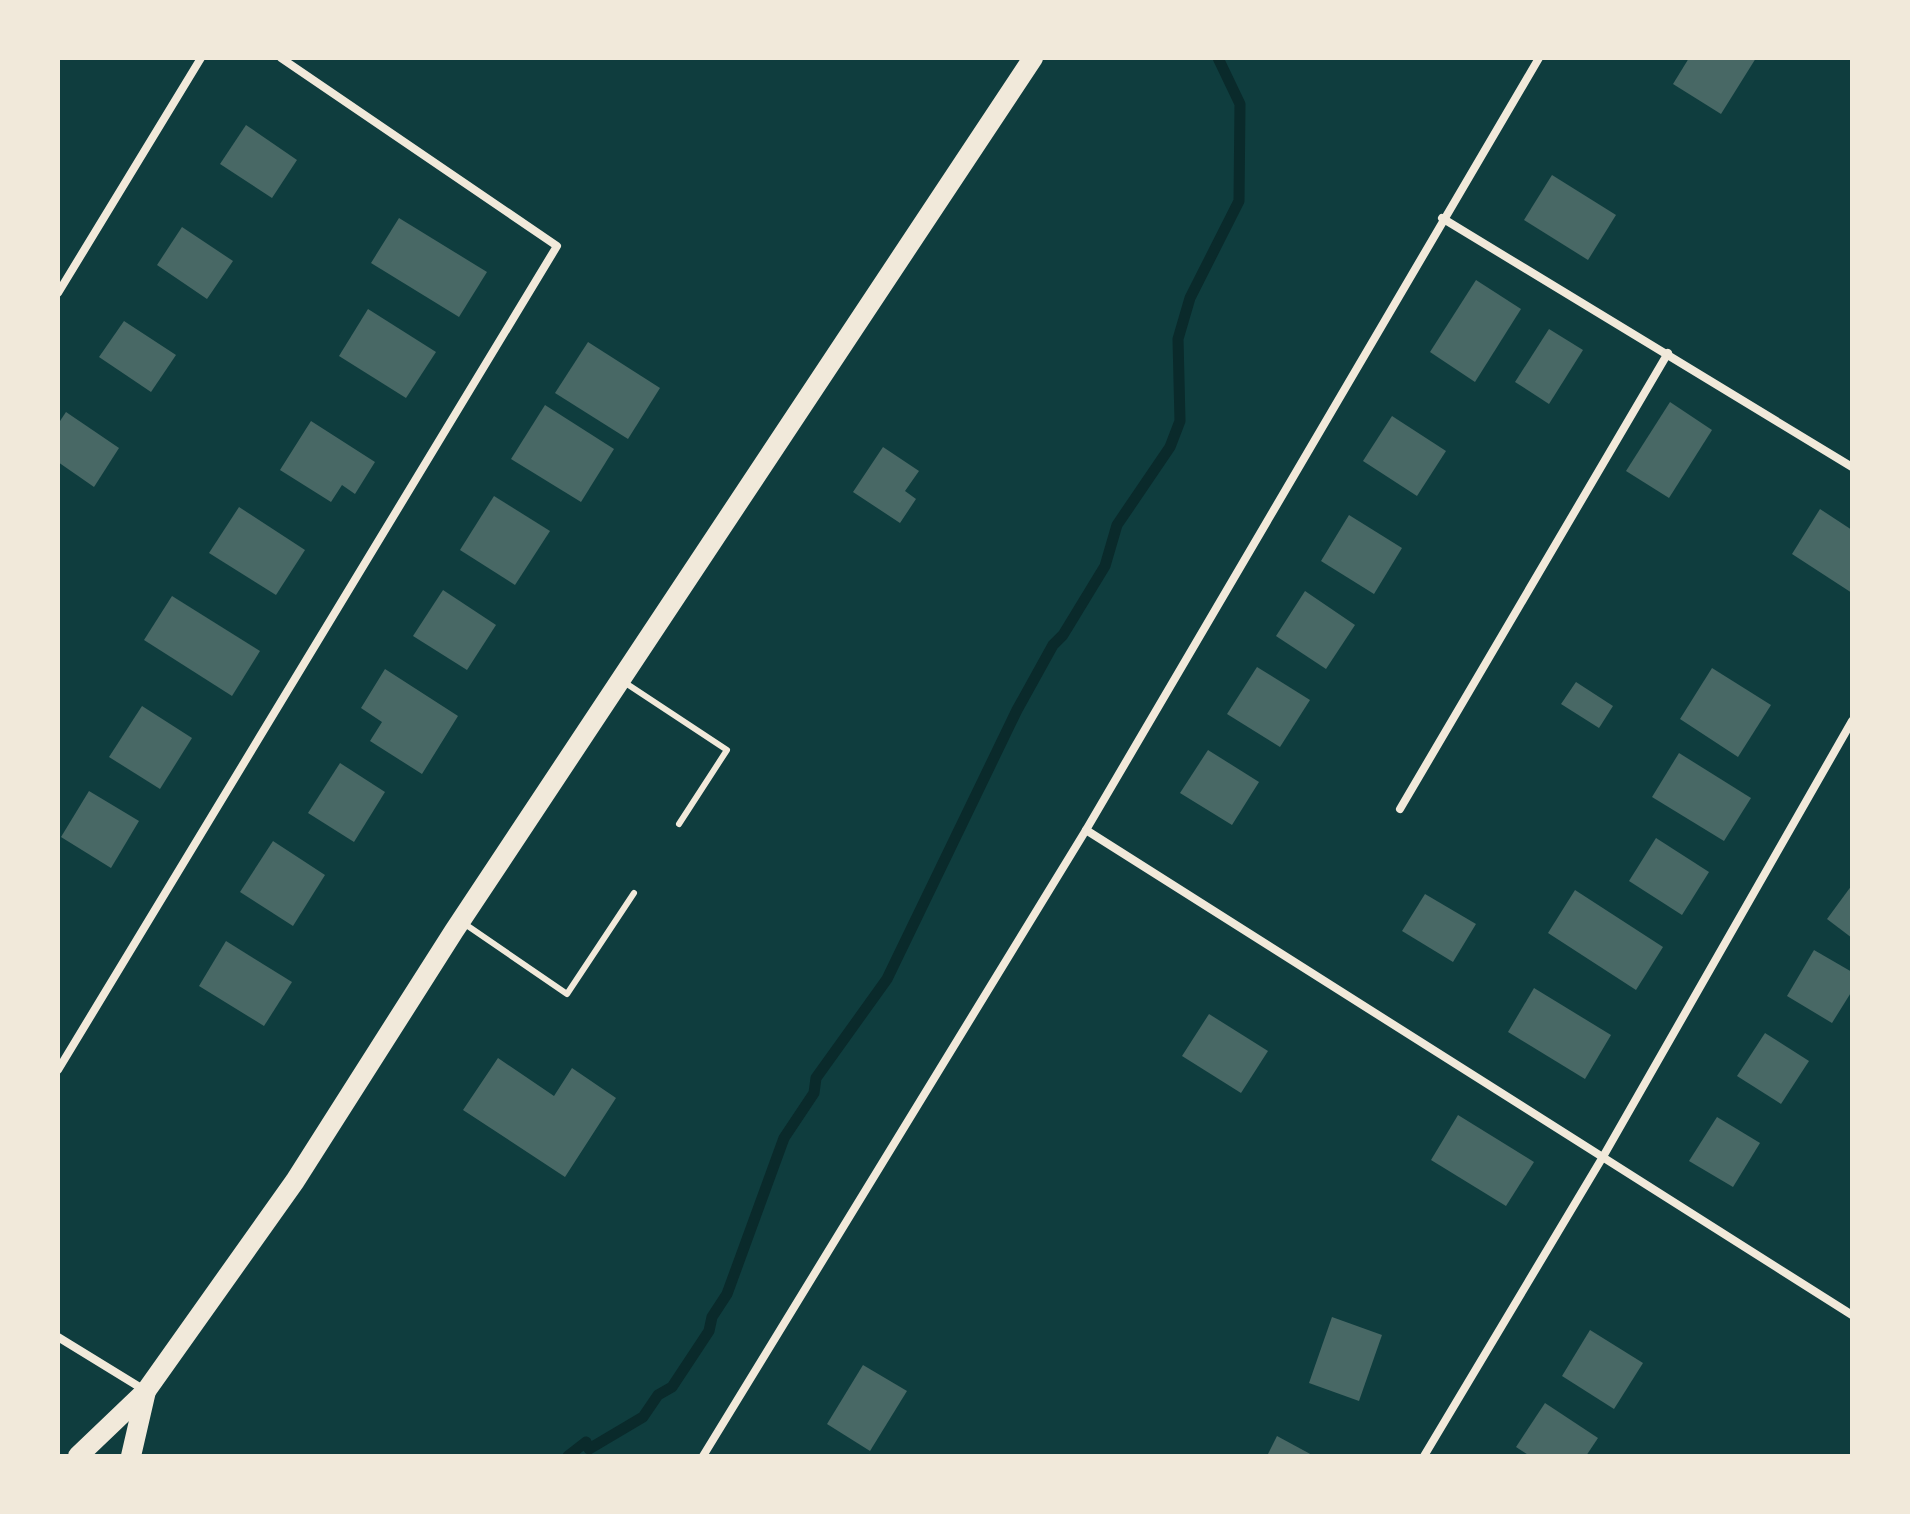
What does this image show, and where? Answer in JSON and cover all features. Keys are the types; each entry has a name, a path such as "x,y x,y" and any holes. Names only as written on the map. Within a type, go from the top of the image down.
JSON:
{"main road":[{"path":"78,1456 146,1391 295,1181 460,921 1033,58"},
{"path":"131,1456 146,1391"}],"street":[{"path":"58,293 201,58"},
{"path":"58,1070 557,246 281,58"},
{"path":"703,1456 1086,830 1442,218 1539,58"},
{"path":"1442,218 1852,467"},
{"path":"1400,809 1668,353"},
{"path":"1424,1456 1604,1155 1852,721"},
{"path":"1086,830 1604,1155 1852,1315"},
{"path":"58,1337 146,1391"}],"lane":[{"path":"621,680 727,750 679,824"},
{"path":"460,921 567,994 634,893"}],"building":[{"path":"1689,58 1756,58 1721,114 1673,84"},
{"path":"246,125 297,160 272,198 220,164"},
{"path":"1552,175 1616,215 1588,260 1524,220"},
{"path":"399,218 487,272 459,317 371,263"},
{"path":"182,227 233,261 207,299 157,265"},
{"path":"1476,280 1521,309 1475,382 1430,352"},
{"path":"368,309 436,352 406,398 339,356"},
{"path":"124,321 176,355 151,392 99,357"},
{"path":"1549,329 1583,350 1549,404 1515,382"},
{"path":"588,342 660,388 628,439 555,393"},
{"path":"1670,402 1712,430 1669,498 1626,471"},
{"path":"545,405 614,449 581,502 511,459"},
{"path":"66,412 119,448 94,487 58,462 58,424"},
{"path":"1392,416 1446,451 1417,496 1363,461"},
{"path":"311,421 375,462 355,494 342,485 331,502 280,470"},
{"path":"883,447 919,471 905,491 916,499 900,523 853,492"},
{"path":"494,496 550,531 515,585 460,550"},
{"path":"239,507 305,550 276,595 209,553"},
{"path":"1820,509 1852,530 1852,593 1792,554"},
{"path":"1349,515 1402,548 1374,594 1321,561"},
{"path":"443,590 496,625 467,670 413,636"},
{"path":"1305,591 1355,625 1326,669 1276,636"},
{"path":"172,596 260,651 232,696 144,640"},
{"path":"1257,667 1310,700 1280,747 1227,714"},
{"path":"1712,668 1771,705 1738,757 1680,719"},
{"path":"385,669 458,716 422,774 370,741 382,722 361,708"},
{"path":"1576,682 1613,706 1599,728 1561,704"},
{"path":"142,706 192,738 160,789 109,757"},
{"path":"1208,750 1259,782 1232,825 1180,793"},
{"path":"1679,753 1751,798 1724,841 1652,797"},
{"path":"340,763 385,792 354,842 308,813"},
{"path":"89,791 139,821 111,868 61,837"},
{"path":"1656,838 1709,872 1682,915 1629,881"},
{"path":"273,841 325,875 293,926 240,892"},
{"path":"1852,885 1852,938 1827,919"},
{"path":"1575,890 1663,947 1636,990 1548,933"},
{"path":"1425,894 1476,924 1453,962 1402,931"},
{"path":"226,941 292,982 264,1026 199,986"},
{"path":"1814,950 1852,972 1852,991 1832,1023 1787,996"},
{"path":"1534,988 1611,1035 1585,1079 1508,1032"},
{"path":"1209,1014 1268,1051 1241,1093 1182,1056"},
{"path":"1765,1033 1809,1061 1781,1104 1737,1076"},
{"path":"498,1058 554,1096 572,1068 616,1098 565,1177 463,1110"},
{"path":"1458,1115 1534,1162 1506,1206 1431,1160"},
{"path":"1717,1117 1760,1143 1733,1187 1689,1161"},
{"path":"1332,1317 1382,1335 1359,1401 1309,1383"},
{"path":"1590,1330 1643,1363 1614,1409 1562,1376"},
{"path":"863,1365 907,1391 870,1451 827,1424"},
{"path":"1545,1403 1598,1438 1586,1456 1530,1456 1516,1447"},
{"path":"1277,1436 1314,1456 1267,1456"}],"waterway":[{"path":"568,1456 586,1442 589,1449 643,1417 658,1395 672,1387 709,1331 712,1317 727,1294 784,1138 814,1093 816,1078 887,979 1017,710 1053,645 1063,635 1105,566 1117,525 1170,447 1180,421 1178,339 1190,298 1239,201 1240,104 1218,58"}]}
